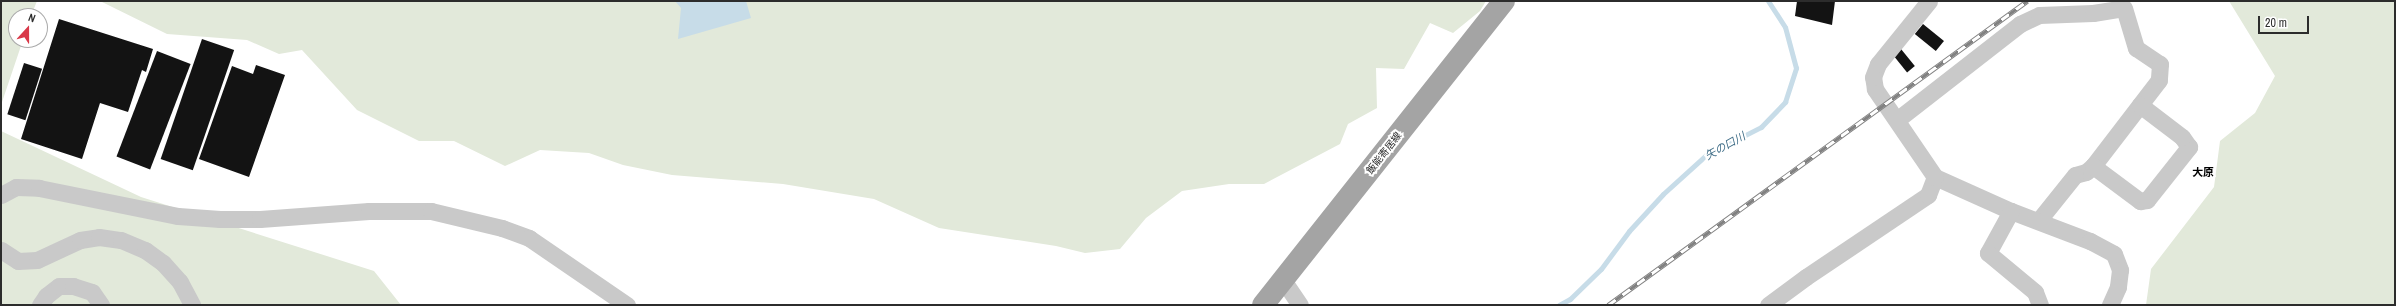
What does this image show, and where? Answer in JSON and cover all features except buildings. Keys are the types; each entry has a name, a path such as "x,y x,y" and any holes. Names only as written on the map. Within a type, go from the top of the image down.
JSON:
{"main road":[{"name":"飯能寄居線","path":"1263,305 1504,1"}],"street":[{"path":"1929,1 1878,64 1873,77 1875,89 1898,119 1935,177 2011,211 2039,220 2090,241 2114,254 2120,270 2118,287 2110,305"},
{"path":"1898,119 2020,24 2039,14 2093,13 2124,8 2136,48 2160,64 2159,80 2093,166 2086,172 2075,175 2039,220"},
{"path":"2093,166 2140,201 2147,200 2166,177 2189,147 2182,137 2140,105"},
{"path":"1768,305 1806,277 1928,195 1935,177"},
{"path":"1,195 16,187 39,188 178,216 220,218 260,219 370,211 431,211 529,238 627,305"},
{"path":"2011,211 1988,253 2035,292 2040,305"},
{"path":"1,250 18,261 37,260 80,240 99,237 121,240 145,250 163,263 180,282 192,305"},
{"path":"1283,280 1300,305"},
{"path":"40,305 46,296 59,286 73,286 92,292 101,305"}],"green space":[{"path":"1,1 37,1 34,8 8,8 8,48 20,48 1,105"},
{"path":"100,1 1486,1 1480,11 1453,33 1430,23 1404,69 1376,68 1377,108 1348,124 1340,144 1264,184 1229,184 1182,191 1146,218 1120,249 1085,253 1056,246 939,228 874,199 783,184 672,175 623,165 589,153 540,150 505,166 454,141 419,141 357,110 302,50 279,54 247,40 167,34"},
{"path":"2229,1 2395,1 2395,305 2146,305 2151,269 2214,187 2220,141 2255,113 2275,76"},
{"path":"1,131 141,197 374,271 401,305 1,305"}],"water":[{"path":"675,1 746,1 751,18 678,39 681,8"}],"waterway":[{"name":"矢の口川","path":"1559,305 1570,299 1601,269 1629,231 1663,194 1706,155 1761,127 1785,102 1796,68 1785,27 1768,1"}],"railway":[{"path":"1608,305 2027,1"}],"district":[{"name":"大原","path":"2203,172"}]}
